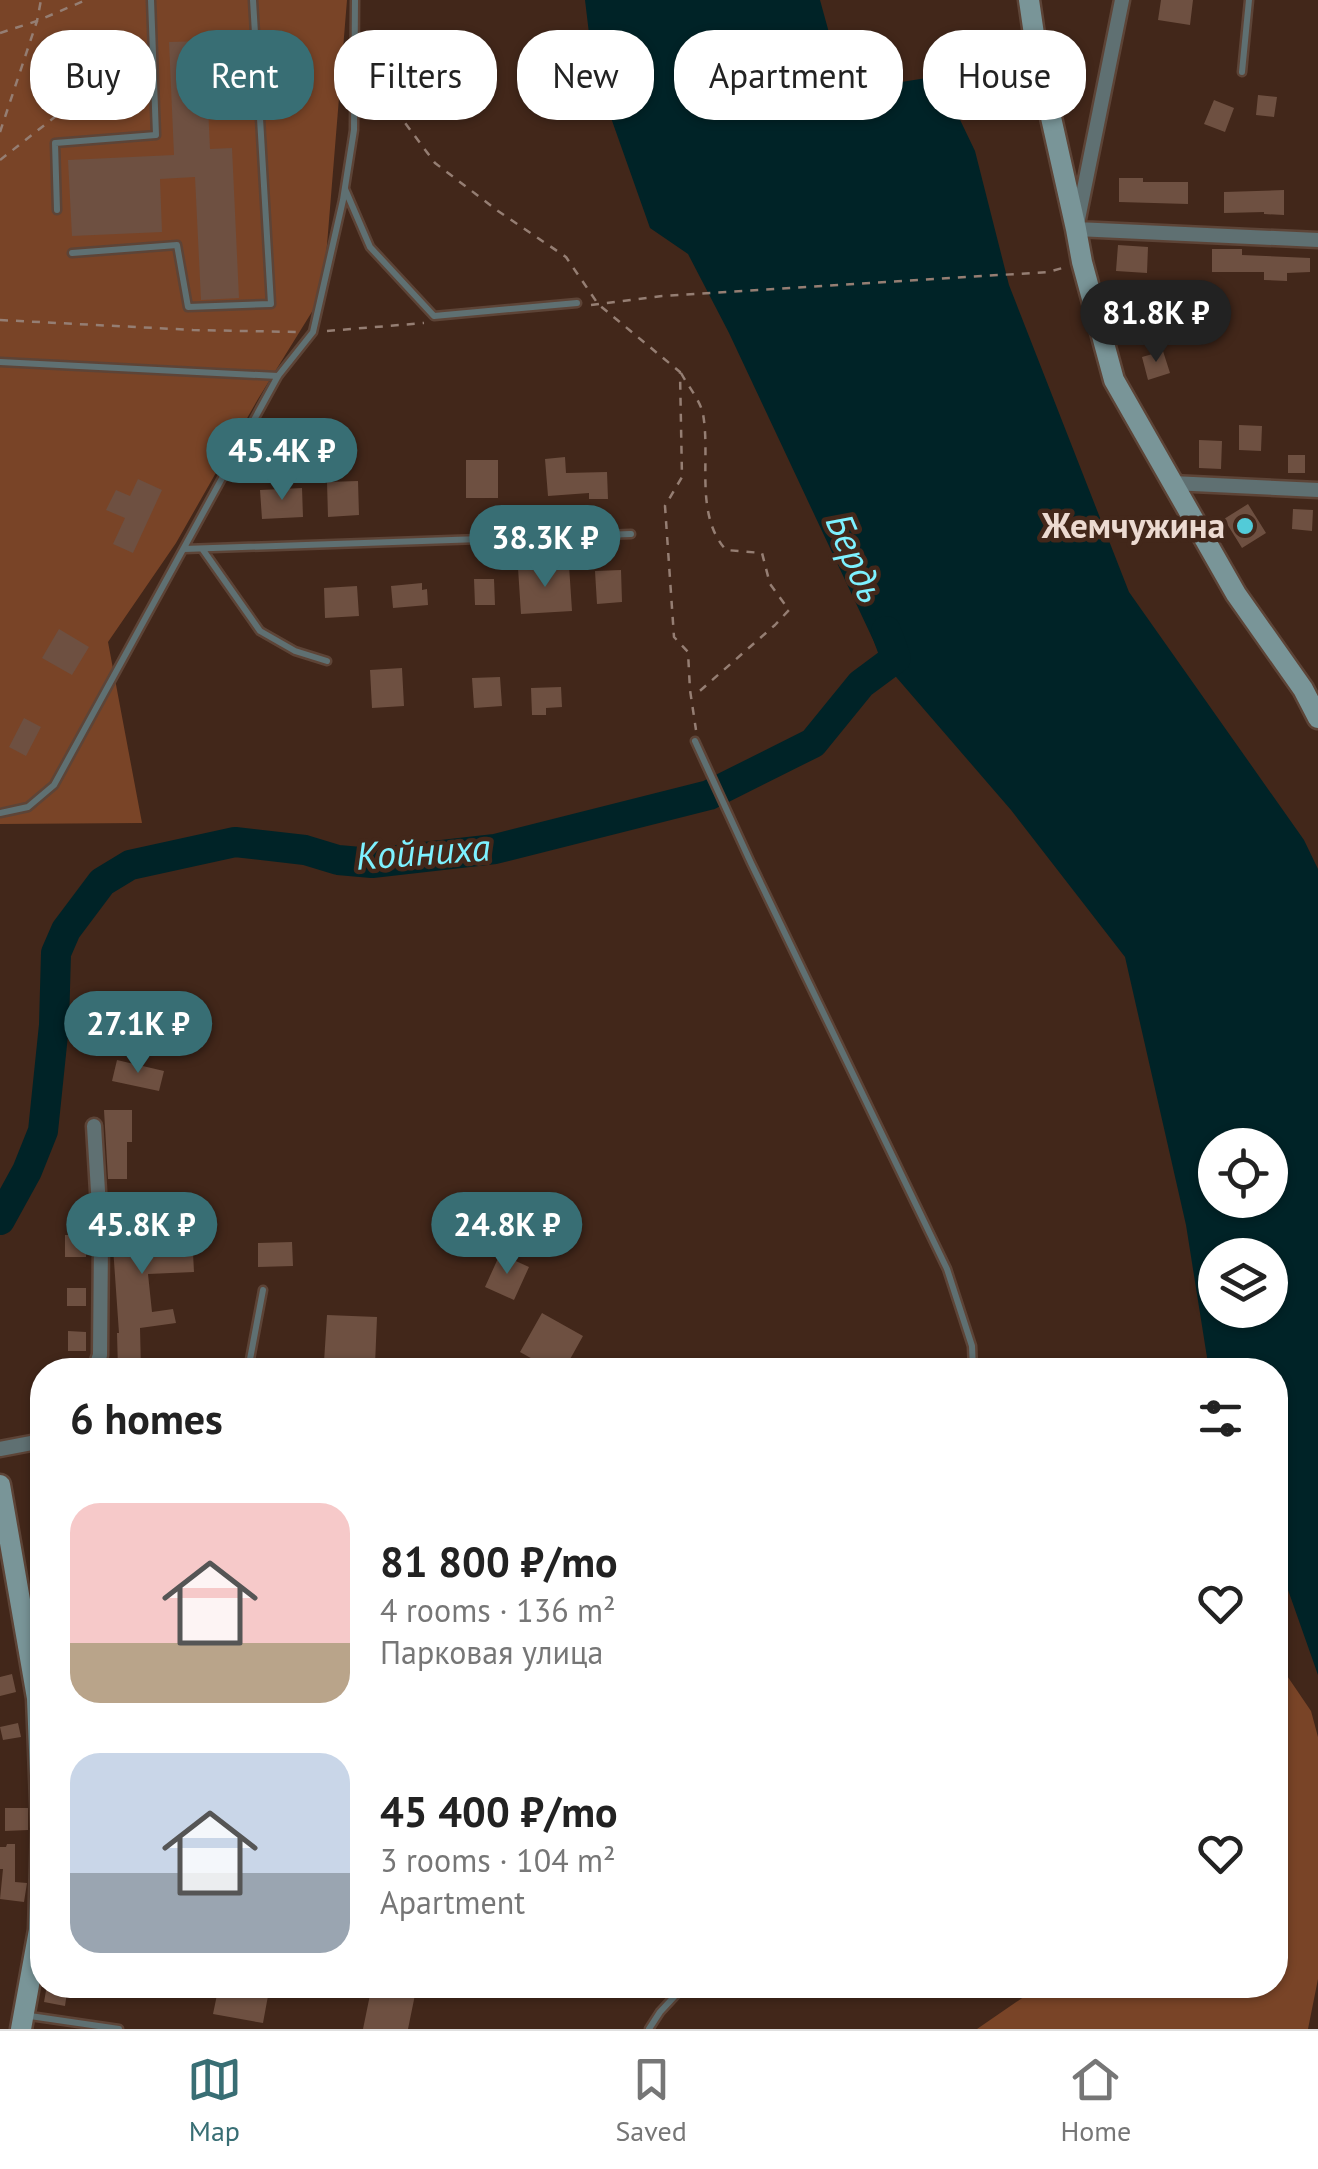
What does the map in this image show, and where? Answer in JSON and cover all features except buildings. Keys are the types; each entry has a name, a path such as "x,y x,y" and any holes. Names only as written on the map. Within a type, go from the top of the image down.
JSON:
{"street":[{"path":"1030,0 1037,55 1082,262 1114,380 1236,594 1310,689 1318,718"},
{"path":"1076,229 1122,0"},
{"path":"1076,229 1318,240"},
{"path":"1172,483 1318,490"},
{"path":"94,1126 100,1240 99,1358"},
{"path":"0,1449 30,1443"},
{"path":"0,1485 30,1658"},
{"path":"22,2022 30,1979"}],"lane":[{"path":"151,0 152,30"},
{"path":"72,253 177,245 188,307 271,304 253,0"},
{"path":"355,0 356,30"},
{"path":"1242,72 1248,0"},
{"path":"57,210 55,143 156,134 155,120"},
{"path":"0,813 28,807 54,785 278,376 314,332 354,120"},
{"path":"344,188 370,247 434,316 579,305"},
{"path":"0,362 278,376"},
{"path":"183,550 631,534"},
{"path":"202,549 260,632 296,651 327,661"},
{"path":"695,741 947,1269 972,1358"},
{"path":"250,1358 263,1290"},
{"path":"649,2029 673,1998"},
{"path":"22,2022 120,2029"}],"path":[{"path":"0,132 42,0"},
{"path":"0,34 86,0"},
{"path":"0,160 51,120"},
{"path":"403,120 435,162 566,257 598,304 680,372 702,409 706,503 716,538 726,550 762,553 770,584 788,610 692,698"},
{"path":"579,305 662,296 1048,272"},
{"path":"0,320 314,332 426,323"},
{"path":"680,372 682,477 664,506 674,638 688,652 695,741"}],"shaded area":[{"path":"0,0 347,0 345,30 334,30 334,120 337,120 323,294 176,543 108,642 142,823 0,824"},
{"path":"1288,1677 1311,1711 1318,1737 1318,1979 1308,2029 977,2029 1022,1998 1288,1998"}],"water":[{"name":"Бердь","path":"585,0 820,0 828,30 674,30 674,120 903,120 903,82 923,79 923,120 960,120 975,151 1009,285 1129,592 1304,840 1318,869 1318,1675 1288,1590 1288,1358 1207,1358 1202,1328 1288,1328 1288,1238 1198,1238 1198,1301 1186,1225 1125,957 1011,810 884,663 688,254 650,228 612,120 654,120 654,30 589,30"}],"waterway":[{"name":"Койниха","path":"0,1220 43,1131 54,1025 56,953 66,930 102,882 130,865 235,842 372,863 495,849 709,795 813,743 861,684 896,658 886,631"}],"place":[{"name":"Жемчужина","path":"1245,526"}]}
